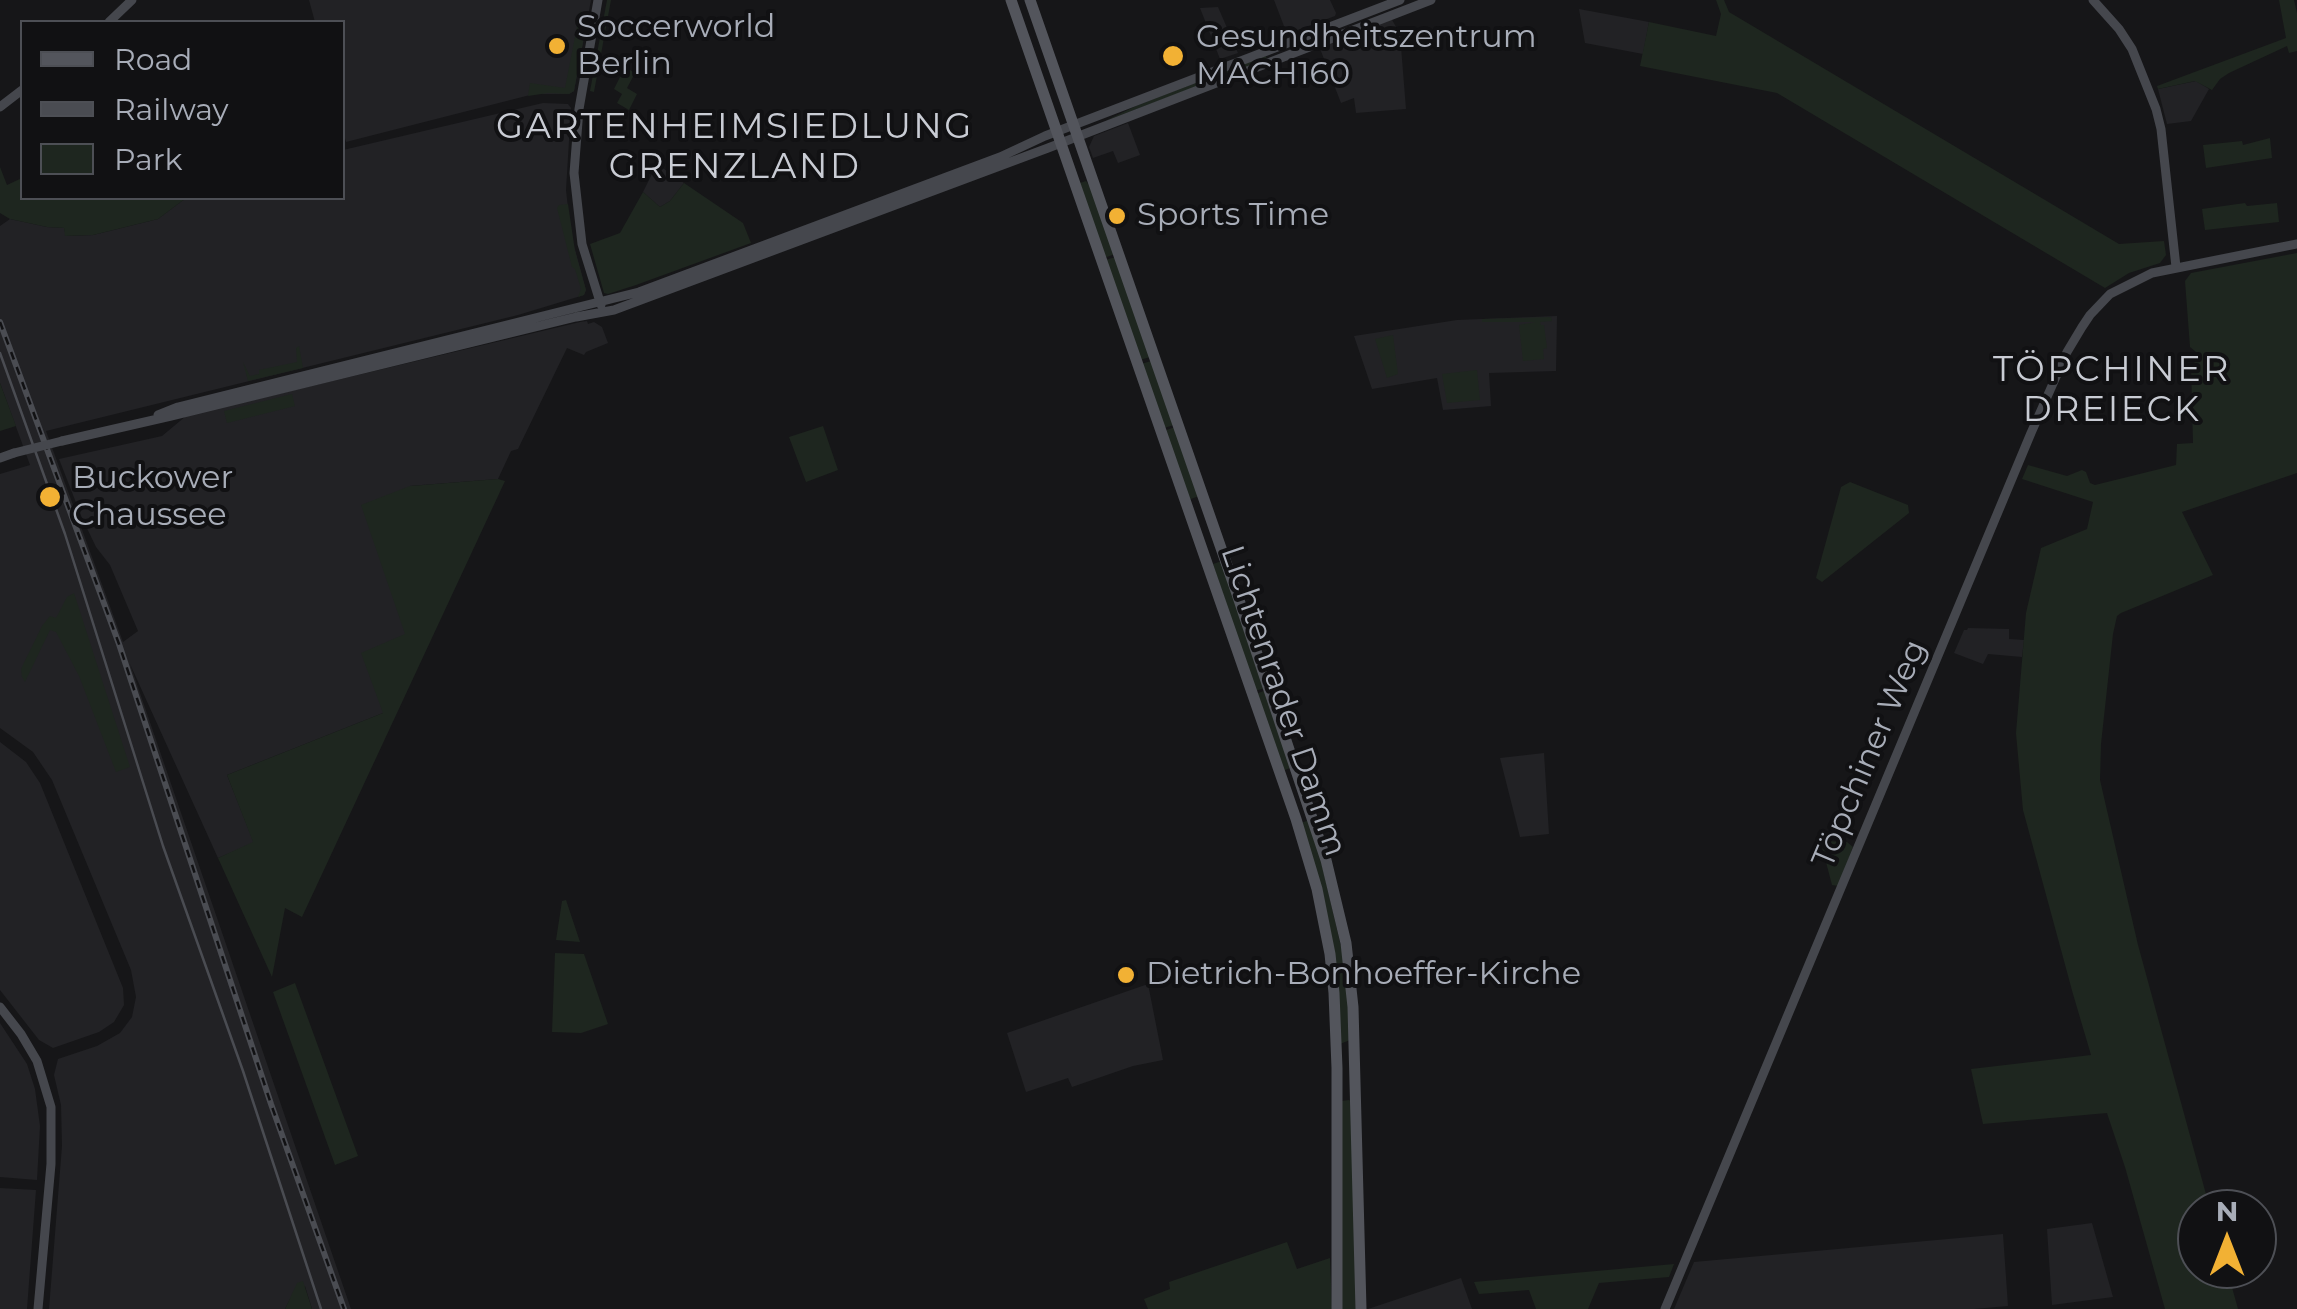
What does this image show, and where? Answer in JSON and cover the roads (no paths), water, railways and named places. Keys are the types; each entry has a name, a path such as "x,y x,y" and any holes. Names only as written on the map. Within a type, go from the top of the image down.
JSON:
{"main road":[{"path":"111,20 132,0"},
{"path":"598,0 579,108 574,174 582,244 603,312"},
{"name":"Lichtenrader Damm","path":"1012,0 1311,866 1332,974 1337,1097 1337,1309"},
{"name":"Lichtenrader Damm","path":"1030,0 1326,860 1346,943 1353,1006 1362,1309"},
{"path":"0,458 603,312 1060,138 1400,0"},
{"path":"1075,132 1431,0"},
{"path":"2093,0 2132,49 2156,109 2176,267"},
{"path":"1044,94 1060,88"},
{"path":"0,107 20,92"},
{"path":"146,420 178,406 639,292 1060,138"},
{"path":"1074,182 1090,176"},
{"name":"Töpchiner Weg","path":"1665,1309 2064,359 2090,315 2110,294 2152,272 2297,244"},
{"path":"0,1007 35,1057 50,1108 51,1164 38,1309"},
{"path":"1337,1097 1356,1097"}],"tram line":[{"path":"0,353 65,534 163,846 243,1071 321,1309"}],"railway":[{"path":"0,322 119,644 271,1104 344,1309"}],"place":[{"name":"Soccerworld Berlin","path":"557,46"},
{"name":"Gesundheitszentrum MACH160","path":"1173,56"},
{"name":"Sports Time","path":"1117,216"},
{"name":"Buckower Chaussee","path":"50,497"},
{"name":"Dietrich-Bonhoeffer-Kirche","path":"1126,975"}],"district":[{"name":"GARTENHEIMSIEDLUNG GRENZLAND","path":"735,148"},
{"name":"TÖPCHINER DREIECK","path":"2112,391"}]}
